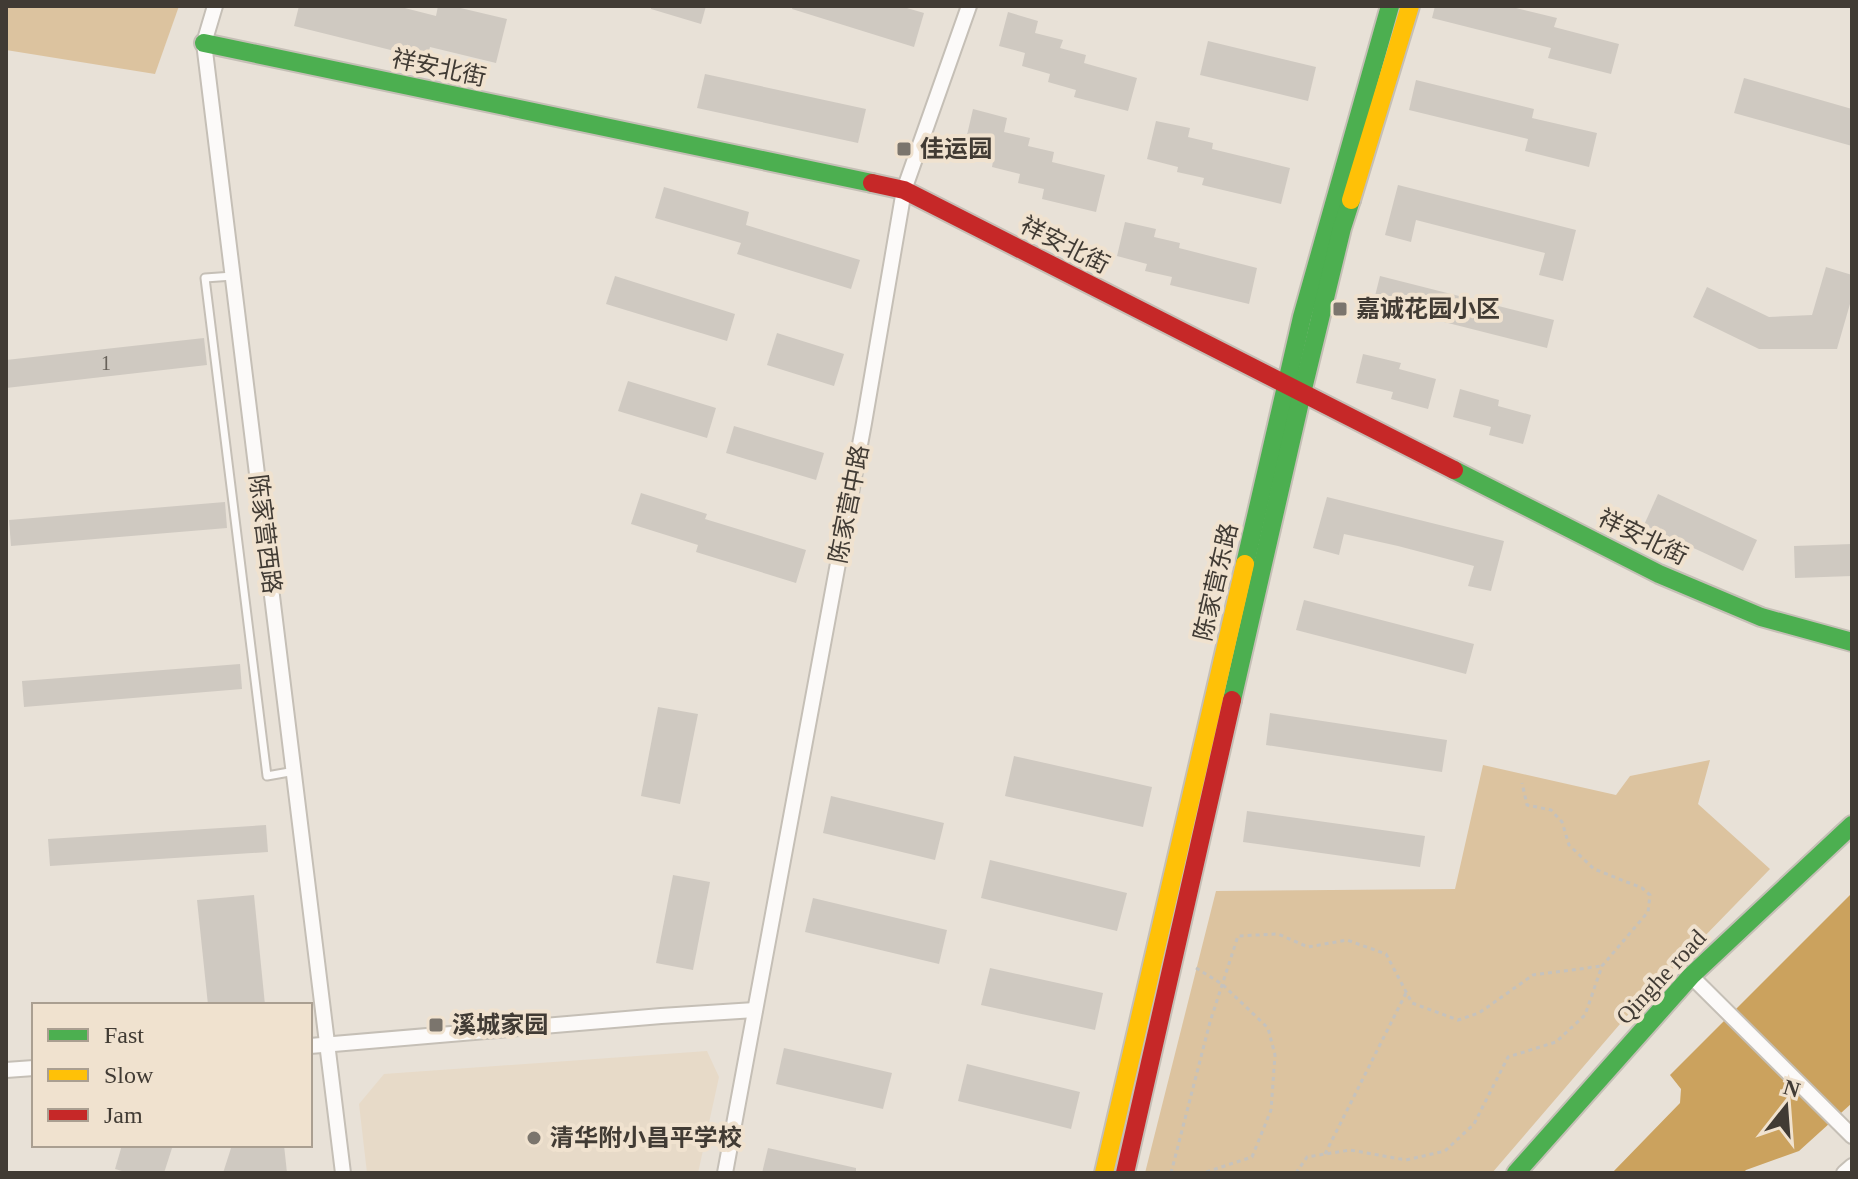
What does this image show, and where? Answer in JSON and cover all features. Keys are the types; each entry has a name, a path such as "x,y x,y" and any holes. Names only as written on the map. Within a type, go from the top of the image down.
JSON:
{"street":[{"name":"陈家营西路","path":"215,6 204,43 343,1173"},
{"name":"陈家营中路","path":"725,1173 904,190 969,6"},
{"name":"陈家营东路","path":"1125,1173 1294,389 1302,317 1390,6"},
{"name":"陈家营东路","path":"1104,1173 1294,389 1410,6"},
{"name":"祥安北街","path":"204,43 904,190 1659,574 1761,617 1852,642"},
{"name":"Qinghe road","path":"1516,1173 1691,976 1852,825"},
{"path":"1691,976 1852,1136"},
{"path":"312,1046 755,1010"},
{"path":"6,1070 32,1068"},
{"path":"1844,1173 1852,1166"}],"lane":[{"path":"233,276 205,278 208,310 267,776 295,771"}],"path":[{"path":"1296,1173 1307,1157 1350,1150 1406,1160 1445,1151 1474,1124 1508,1057 1556,1042 1585,1015 1602,966 1648,912 1650,895 1642,888 1594,869 1569,845 1562,822 1551,810 1527,805 1522,783"},
{"path":"1171,1173 1210,1022 1238,936 1278,934 1308,947 1347,940 1386,954 1412,1003 1458,1020 1479,1013 1533,975 1602,966"},
{"path":"1196,968 1222,984 1268,1028 1275,1055 1271,1110 1252,1157 1203,1173"},
{"path":"1325,1154 1406,992"}],"shaded area":[{"path":"6,6 179,6 155,74 6,50"},
{"path":"1710,760 1698,804 1770,869 1626,1017 1492,1173 1145,1173 1216,891 1455,889 1483,765 1616,795 1630,776"},
{"path":"1852,893 1852,1103 1799,1151 1743,1173 1612,1173 1680,1103 1681,1089 1670,1075"},
{"name":"清华附小昌平学校","path":"707,1051 719,1077 698,1173 367,1173 359,1104 384,1074"}],"building":[{"path":"299,6 397,6 436,16 438,6 452,6 507,19 496,63 430,47 427,59 294,26"},
{"path":"651,6 706,6 701,24 651,9"},
{"path":"793,6 900,6 924,13 914,47 792,9"},
{"path":"1435,6 1508,6 1557,18 1554,27 1619,44 1611,74 1548,58 1551,48 1432,18"},
{"path":"1008,12 1038,21 1035,33 1063,40 1060,48 1086,55 1084,63 1137,78 1128,111 1074,97 1076,90 1048,82 1050,74 1022,66 1025,53 999,46"},
{"path":"1208,41 1316,67 1308,101 1200,75"},
{"path":"705,74 866,109 858,143 697,108"},
{"path":"1744,78 1852,109 1852,146 1734,113"},
{"path":"1416,80 1534,109 1532,118 1597,133 1589,167 1525,151 1528,139 1409,110"},
{"path":"973,109 1007,118 1004,132 1030,138 1028,146 1054,152 1052,162 1105,175 1096,212 1042,199 1044,189 1018,183 1020,174 992,167 994,156 964,148"},
{"path":"1156,121 1190,128 1188,137 1213,143 1212,149 1290,168 1281,204 1202,185 1204,178 1177,172 1178,167 1147,159"},
{"path":"1398,185 1576,230 1563,281 1539,275 1545,253 1416,220 1411,242 1385,235"},
{"path":"664,187 749,212 746,225 860,260 851,289 737,254 741,243 655,218"},
{"path":"1125,222 1156,229 1154,237 1180,243 1179,248 1257,268 1249,304 1170,285 1172,277 1145,271 1147,264 1117,256"},
{"path":"1826,267 1852,275 1852,297 1837,349 1759,349 1693,317 1707,287 1769,317 1812,315"},
{"path":"615,276 735,314 727,341 606,304"},
{"path":"1380,276 1554,320 1547,348 1373,304"},
{"path":"777,333 844,354 834,386 767,365"},
{"path":"204,338 207,365 6,388 6,360"},
{"path":"1363,354 1401,363 1399,369 1436,379 1428,409 1391,399 1393,392 1356,383"},
{"path":"628,381 716,408 707,438 618,411"},
{"path":"1460,389 1499,400 1498,406 1531,415 1523,444 1489,435 1491,427 1453,417"},
{"path":"734,426 824,453 816,480 726,453"},
{"path":"641,493 707,514 705,519 806,550 796,583 696,552 698,545 631,524"},
{"path":"1658,494 1757,540 1743,571 1644,525"},
{"path":"1327,497 1504,541 1491,591 1468,586 1474,566 1398,546 1344,534 1339,555 1313,548"},
{"path":"225,502 227,528 11,546 9,520"},
{"path":"1852,544 1852,576 1795,578 1794,546"},
{"path":"1304,600 1474,644 1466,674 1296,630"},
{"path":"240,664 242,689 24,707 22,681"},
{"path":"658,707 698,714 680,804 641,796"},
{"path":"1270,713 1447,740 1442,772 1266,745"},
{"path":"1014,756 1152,787 1143,827 1005,796"},
{"path":"831,796 944,823 935,860 823,833"},
{"path":"1247,811 1425,836 1420,867 1243,842"},
{"path":"266,825 268,852 50,866 48,839"},
{"path":"990,860 1127,893 1117,931 981,898"},
{"path":"673,875 710,882 693,970 656,963"},
{"path":"254,895 265,1003 208,1003 197,900"},
{"path":"813,898 947,930 939,964 805,932"},
{"path":"990,968 1103,993 1095,1030 981,1005"},
{"path":"784,1048 892,1073 883,1109 776,1084"},
{"path":"967,1064 1080,1092 1071,1129 958,1101"},
{"path":"121,1147 172,1147 164,1173 129,1173 115,1169"},
{"path":"231,1147 284,1147 287,1173 223,1173"},
{"path":"768,1148 856,1168 856,1173 762,1173"}],"traffic: fast":[{"path":"1245,564 1302,317 1390,6"},
{"path":"204,43 872,183"},
{"path":"1232,700 1302,393 1351,200"},
{"path":"1454,470 1659,574 1761,617 1852,642"},
{"path":"1516,1173 1691,976 1852,825"}],"traffic: slow":[{"path":"1351,200 1410,6"},
{"path":"1104,1173 1245,564"}],"traffic: jam":[{"path":"872,183 904,190 1454,470"},
{"path":"1125,1173 1232,700"}],"place":[{"name":"佳运园","path":"904,149"},
{"name":"嘉诚花园小区","path":"1340,309"},
{"name":"溪城家园","path":"436,1025"},
{"name":"清华附小昌平学校","path":"534,1138"}]}
